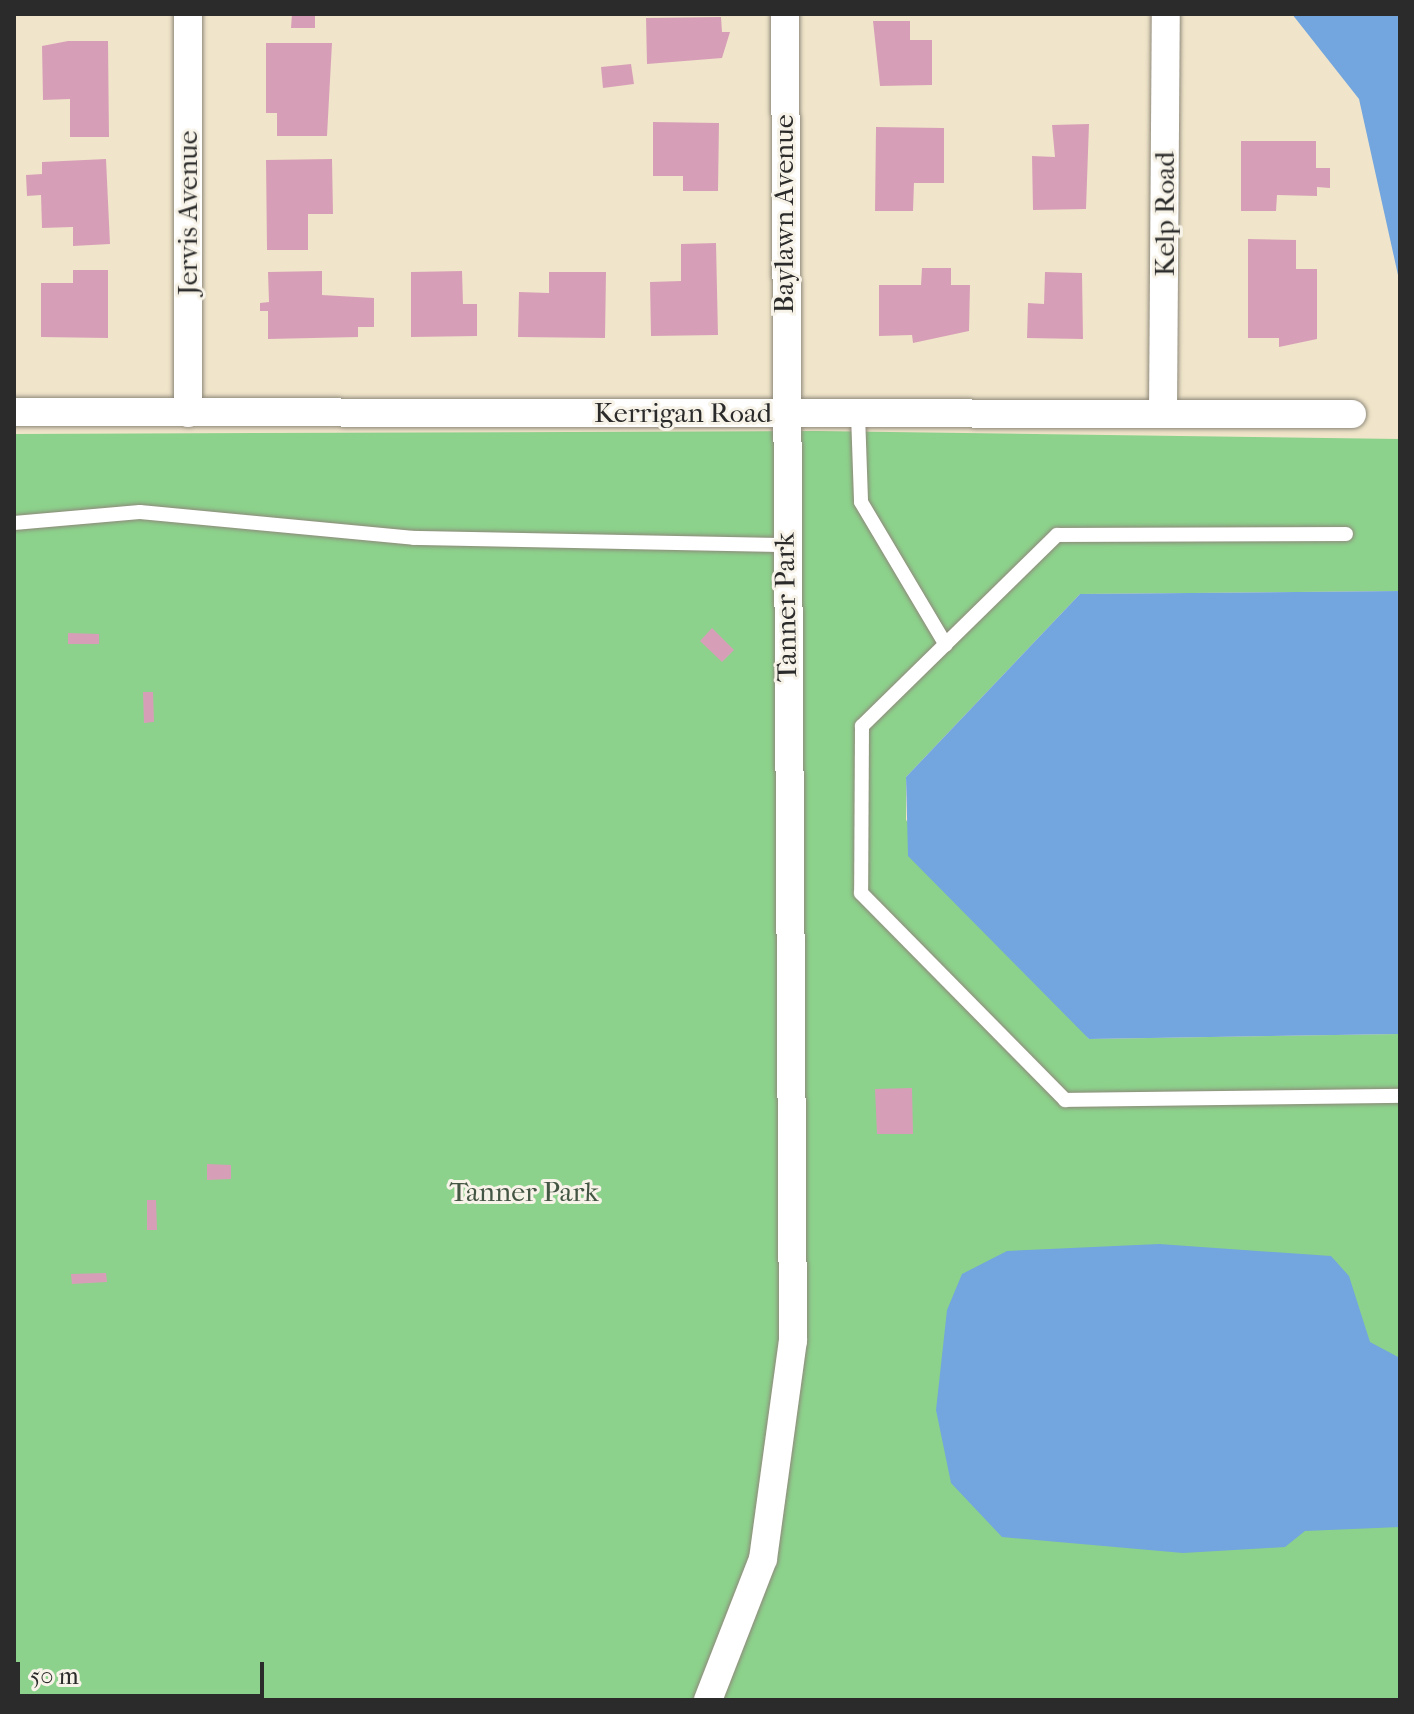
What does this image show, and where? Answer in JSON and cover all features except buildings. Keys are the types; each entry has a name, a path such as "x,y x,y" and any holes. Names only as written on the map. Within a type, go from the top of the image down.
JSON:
{"street":[{"name":"Jervis Avenue","path":"188,14 188,413"},
{"name":"Baylawn Avenue","path":"784,413 785,14"},
{"name":"Kelp Road","path":"1163,414 1166,14"},
{"name":"Kerrigan Road","path":"14,412 1352,414"},
{"name":"Tanner Park","path":"708,1700 763,1559 793,1341 784,413"}],"lane":[{"path":"858,414 861,502 946,645"},
{"path":"14,523 140,512 414,538 785,545"},
{"path":"1346,534 1057,535 862,726 861,893 1065,1100 1400,1096"}],"green space":[{"name":"Tanner Park","path":"817,431 1400,439 1400,591 1080,594 906,777 906,820 1089,1039 1400,1034 1400,1700 14,1700 14,434"}],"water":[{"path":"1292,14 1400,14 1400,284 1359,99"},
{"path":"1400,591 1400,1034 1089,1039 908,856 906,777 1080,594"},
{"path":"1159,1244 1331,1256 1349,1276 1370,1342 1400,1358 1400,1527 1305,1531 1285,1547 1183,1553 1002,1537 951,1483 936,1410 947,1310 962,1274 1007,1251"}]}
